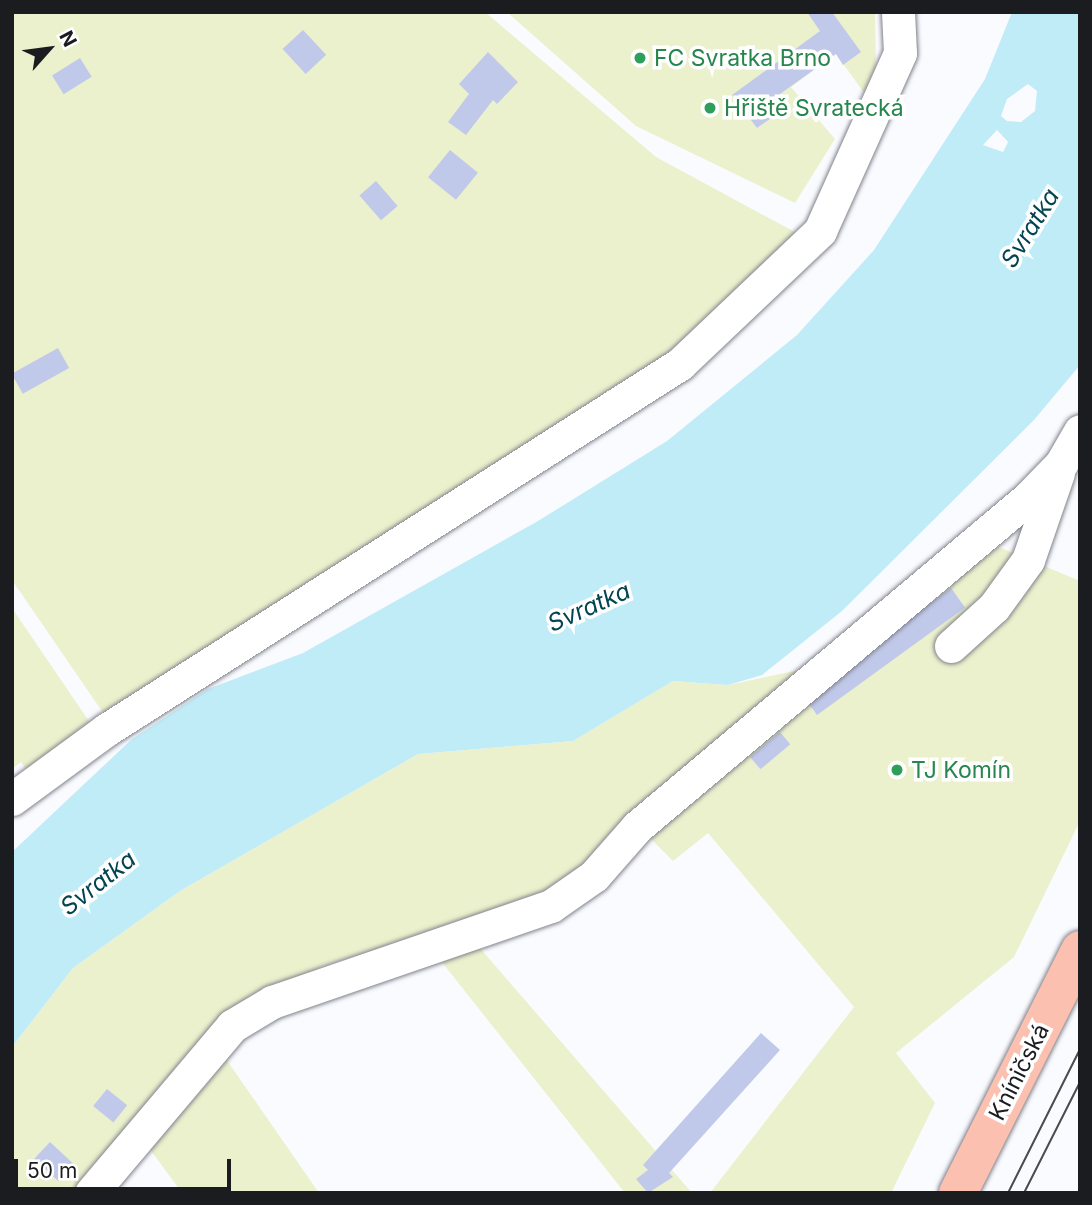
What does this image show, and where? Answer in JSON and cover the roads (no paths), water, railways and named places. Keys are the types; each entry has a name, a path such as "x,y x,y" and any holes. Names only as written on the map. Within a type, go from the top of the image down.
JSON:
{"main road":[{"name":"Kníničská","path":"958,1193 1080,950"}],"lane":[{"path":"12,799 116,724 412,539 476,492 637,397 680,363 820,232 900,53 898,12"},
{"path":"951,646 994,607 1028,560 1061,464 1080,431"},
{"path":"91,1193 232,1026 293,994 551,906 594,876 637,827 1061,464"}],"water":[{"name":"Svratka","path":"1012,12 1080,12 1080,365 1034,420 842,611 762,675 728,685 673,681 573,741 418,754 180,891 73,968 12,1047 12,852 132,739 208,689 303,653 538,521 667,441 797,335 874,250 985,79","holes":["1028,84 1037,91 1035,111 1021,122 1007,121 1001,116 1007,99","997,130 1008,142 1003,152 983,145"]}],"tram line":[{"path":"1008,1193 1080,1049"},
{"path":"1024,1193 1080,1082"}],"place":[{"name":"FC Svratka Brno","path":"640,58"},
{"name":"Hřiště Svratecká","path":"710,108"},
{"name":"TJ Komín","path":"897,770"}]}
